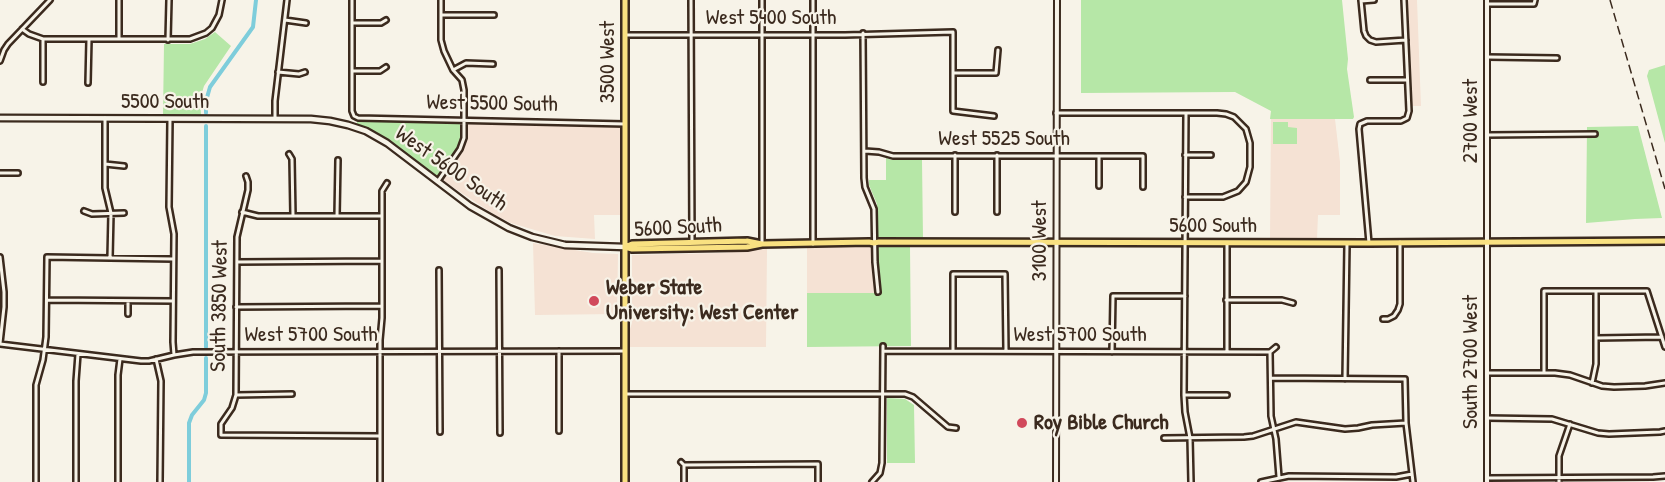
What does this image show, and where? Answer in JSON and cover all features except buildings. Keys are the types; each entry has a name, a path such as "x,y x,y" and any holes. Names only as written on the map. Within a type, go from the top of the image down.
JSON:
{"main road":[{"name":"3500 West","path":"625,0 625,482"},
{"name":"5500 South","path":"0,118 330,121"},
{"name":"West 5600 South","path":"330,121 348,124 373,135 470,206 509,228 532,237 565,245 625,247"},
{"name":"5600 South","path":"625,247 632,244 747,241 762,244 1664,241"},
{"name":"5600 South","path":"625,247 632,249 747,247 762,244"}],"street":[{"path":"0,61 4,50 50,0"},
{"path":"119,0 119,39"},
{"path":"168,40 169,0"},
{"path":"22,30 43,39 190,39 212,28 219,15 222,0"},
{"path":"274,119 288,0"},
{"path":"352,0 352,71 380,71 386,67"},
{"path":"438,182 460,149 464,138 464,90 462,80 453,70 441,40 441,0"},
{"path":"691,0 692,243"},
{"path":"762,0 762,244"},
{"path":"813,0 813,244"},
{"name":"3100 West","path":"1056,482 1057,0"},
{"path":"1374,0 1361,0 1366,36 1376,42 1406,40"},
{"path":"1370,243 1359,129 1360,124 1367,121 1401,121 1407,118 1409,111 1404,0"},
{"path":"1487,2 1534,2"},
{"name":"2700 West","path":"1487,2 1488,242"},
{"path":"441,15 494,15"},
{"path":"285,20 306,23"},
{"path":"352,23 381,23 386,20"},
{"name":"West 5400 South","path":"625,35 953,32 953,73"},
{"path":"863,33 864,178 865,187 874,209 878,292"},
{"path":"43,39 43,82"},
{"path":"88,39 88,83"},
{"path":"994,116 952,111 953,73 996,73 998,50"},
{"path":"1487,57 1557,58"},
{"path":"453,70 466,63 493,64"},
{"name":"West 5500 South","path":"352,71 352,111 358,118 625,124"},
{"path":"279,72 298,74 305,72"},
{"path":"1370,80 1407,80"},
{"path":"1056,113 1186,113 1226,114 1234,117 1249,135 1250,166 1246,182 1238,191 1223,197 1185,197"},
{"path":"1186,113 1184,395 1190,438 1191,482"},
{"path":"105,118 105,188 111,213 110,258"},
{"path":"170,119 169,207 174,234 174,355"},
{"path":"1487,135 1595,134"},
{"name":"West 5525 South","path":"865,152 879,152 893,156 1143,156 1143,187"},
{"path":"289,154 292,159 293,216"},
{"path":"954,155 955,212"},
{"path":"997,155 997,212"},
{"path":"1185,155 1210,155"},
{"path":"1099,156 1100,186"},
{"path":"337,216 338,160"},
{"path":"105,164 124,166"},
{"path":"0,173 18,173"},
{"name":"South 3850 West","path":"246,176 248,190 237,237 236,395 232,408 221,424 221,435 380,436"},
{"path":"380,482 382,191 387,183"},
{"path":"84,211 92,214 124,213"},
{"path":"242,212 258,216 382,216"},
{"path":"1345,379 1347,242"},
{"path":"1383,319 1394,316 1400,304 1400,242"},
{"name":"South 2700 West","path":"1487,480 1488,242"},
{"path":"1227,243 1227,352"},
{"path":"0,256 4,292 0,343"},
{"path":"36,482 36,385 44,350 47,257 173,259"},
{"path":"237,262 382,261"},
{"path":"439,270 440,432"},
{"path":"499,270 500,432"},
{"path":"953,351 953,274 1005,274 1006,351"},
{"path":"1544,373 1544,291 1647,291 1665,347"},
{"path":"1592,383 1596,364 1596,291"},
{"path":"1112,352 1113,296 1185,296"},
{"path":"47,300 173,301"},
{"path":"128,300 128,314"},
{"path":"1226,300 1282,300 1293,303"},
{"path":"236,307 382,306"},
{"path":"1596,338 1662,337"},
{"name":"West 5700 South","path":"0,343 141,361 193,352 625,351"},
{"path":"1276,347 1270,352 1270,378 1271,416 1279,477"},
{"name":"West 5700 South","path":"883,394 883,348 953,351 1270,352"},
{"path":"559,351 559,431"},
{"path":"76,482 78,354"},
{"path":"118,482 120,359"},
{"path":"156,359 160,381 160,482"},
{"path":"1487,373 1569,375 1592,383 1614,387 1665,383"},
{"path":"1270,378 1405,379 1406,423 1413,482"},
{"path":"236,395 292,394"},
{"path":"625,394 909,395 948,427 956,428"},
{"path":"872,482 880,473 882,463 883,394"},
{"path":"1184,395 1227,395"},
{"path":"1487,418 1552,419 1598,433 1609,434 1665,431"},
{"path":"1164,438 1253,436 1296,422 1306,422 1334,429 1406,423"},
{"path":"1559,480 1559,456 1570,424"},
{"path":"684,482 683,463 818,464 818,482"},
{"path":"1261,482 1279,477 1324,479 1396,477 1412,474"},
{"path":"1487,480 1640,480 1665,476"},
{"path":"1370,477 1370,482"}],"shaded area":[{"path":"1406,0 1417,0 1421,106 1411,106"},
{"path":"1271,119 1335,119 1340,162 1340,215 1318,215 1317,239 1270,241"},
{"path":"466,123 623,125 622,215 594,215 595,239 555,236 511,223 495,215 442,180 462,153 467,139"},
{"path":"533,243 593,253 618,254 617,314 535,315"},
{"path":"807,245 871,246 875,293 807,293"},
{"path":"767,249 766,347 629,347 629,332 632,323 632,255 720,253"}],"green space":[{"path":"1081,0 1342,0 1347,69 1354,117 1353,119 1270,119 1271,111 1235,92 1081,93"},
{"path":"215,32 231,46 204,86 200,99 201,115 163,115 164,44 190,44 205,39"},
{"path":"1665,65 1665,143 1647,76 1649,70"},
{"path":"357,119 460,120 458,152 438,178 391,141 357,124"},
{"path":"1273,122 1288,122 1288,127 1297,128 1297,144 1273,144"},
{"path":"1638,126 1662,218 1586,223 1587,127"},
{"path":"886,158 922,160 923,239 877,239 877,204 869,180 886,180"},
{"path":"877,246 910,247 911,346 807,347 807,293 881,293"},
{"path":"887,398 905,399 914,405 915,463 887,463"}],"waterway":[{"path":"206,113 206,101 210,87 253,27 256,0"},
{"path":"206,126 206,347"},
{"path":"189,482 189,423 206,393 206,358"}],"railway":[{"path":"1610,0 1665,189"}],"place":[{"name":"Weber State University: West Center","path":"594,301"},
{"name":"Roy Bible Church","path":"1022,423"}]}
